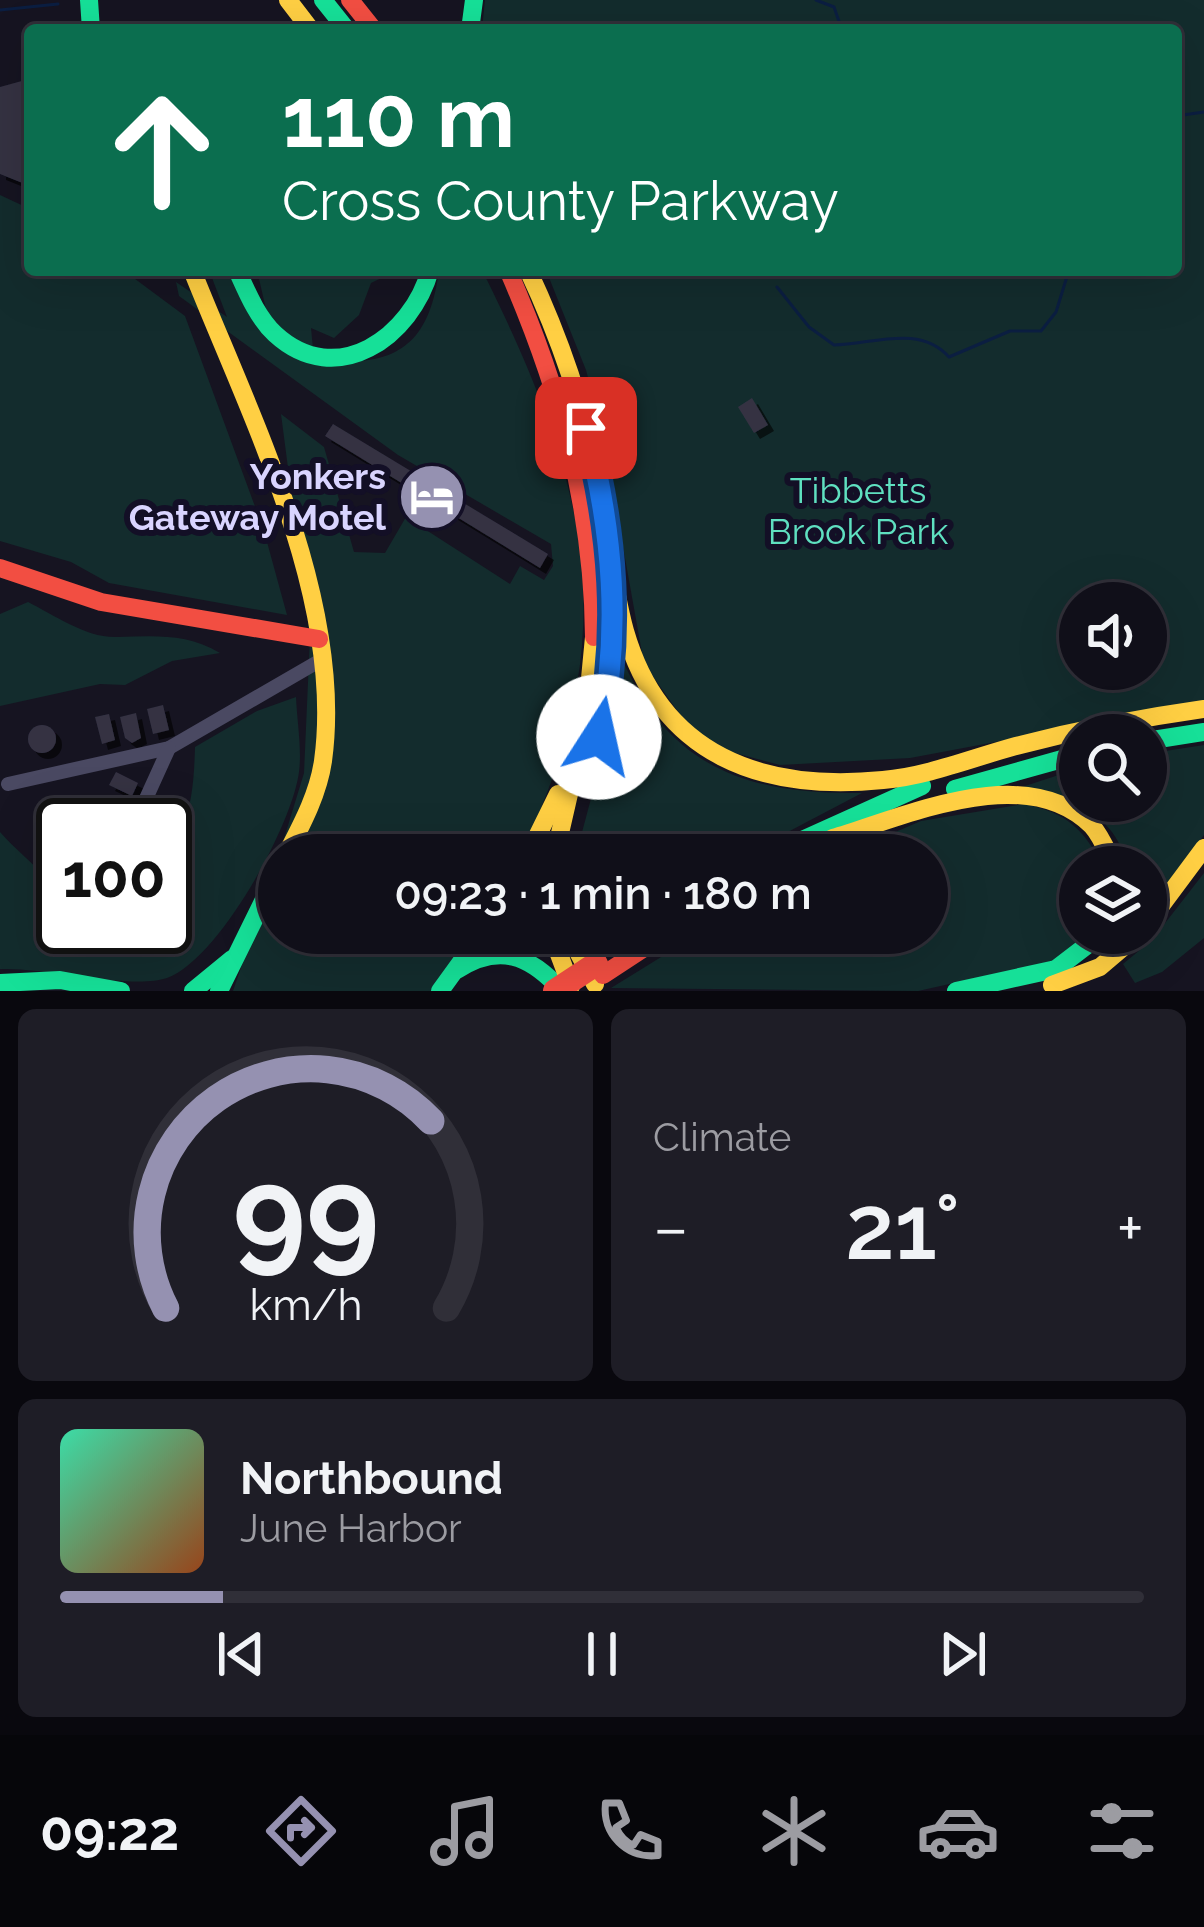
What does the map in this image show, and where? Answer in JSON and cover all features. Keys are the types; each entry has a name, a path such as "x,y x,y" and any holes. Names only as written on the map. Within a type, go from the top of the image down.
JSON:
{"main road":[{"path":"323,0 342,24"},
{"path":"350,0 369,24"},
{"path":"194,276 297,553 320,650 323,757 313,797 296,834"},
{"path":"240,276 257,311 282,339 310,352 342,356 380,346 405,328 425,296 429,276"},
{"path":"510,276 560,400 586,509 595,640 582,744 560,834"},
{"path":"530,276 574,386 626,635 652,697 697,745 755,774 818,783 894,779 1058,735 1204,713"},
{"path":"575,834 610,671 610,546"},
{"path":"0,568 100,602 320,650"},
{"path":"1167,721 1204,713"},
{"path":"1167,738 1204,732"},
{"path":"538,834 582,744"},
{"path":"815,834 914,789 1059,745"},
{"path":"843,834 940,794 1059,760"},
{"path":"846,834 961,800 1032,797 1084,819 1106,846"},
{"path":"1167,898 1204,848"},
{"path":"219,991 258,909"},
{"path":"457,970 481,955 512,951 542,967 558,991 599,977 622,954"},
{"path":"440,991 468,954"},
{"path":"560,954 577,991 635,954"},
{"path":"956,991 1060,968 1082,954"},
{"path":"1026,991 1089,973 1113,954"},
{"path":"193,991 232,959"},
{"path":"0,983 60,980 121,991"}],"street":[{"path":"8,784 169,748 320,650"},
{"path":"146,798 169,748"}],"green space":[{"name":"Tibbetts Brook Park","path":"485,0 1204,0 1204,703 1145,714 1059,714 1059,730 910,758 780,765 701,744 644,664 603,435 586,370 548,276 1182,276 1182,24 483,24"},
{"path":"0,195 24,206 24,276 131,276 185,316 264,531 287,615 109,583 71,562 0,541"},
{"path":"211,276 234,276 271,331 258,276 386,276 371,283 359,315 334,338 311,328 314,359 341,361 385,356 416,336 438,276 484,276 487,280 550,428 570,497 582,564 583,633 574,703 553,777 529,834 285,834 304,773 310,637 281,414 324,447 354,552 385,553 406,517 510,584 520,566 544,580 553,566 551,544 398,455 179,296 176,282 227,317"},
{"path":"28,602 95,634 183,639 220,653 172,661 125,685 100,684 0,706 0,614"},
{"path":"618,649 659,721 713,765 780,788 862,793 784,834 582,834 610,727"},
{"path":"296,697 299,772 278,834 258,834 258,874 209,945 187,966 151,981 0,969 0,832 36,868 36,954 192,954 190,798 195,747 257,711"},
{"path":"1204,745 1204,835 1167,887 1167,846 1121,846 1103,822 1167,822 1167,751"},
{"path":"1059,775 1059,797 1019,788"},
{"path":"1024,804 1052,812 1059,822 1073,825 1091,846 1059,846 1059,954 1074,954 918,991 611,988 666,954 948,954 948,834 891,834 921,821"},
{"path":"1204,873 1204,938 1162,972 1135,983 1123,964 1135,954 1167,954 1167,921"},
{"path":"258,918 258,954 459,954 431,991 233,991"}],"building":[{"path":"24,80 24,184 0,174 0,87"},
{"path":"752,398 768,425 754,433 738,407"},
{"name":"Yonkers Gateway Motel","path":"333,424 548,554 540,568 325,436"},
{"path":"163,705 169,730 153,734 147,709"},
{"path":"136,713 141,738 132,743 125,738 120,717"},
{"path":"109,714 115,740 102,744 95,717"},
{"path":"42,725 52,729 56,739 52,749 42,753 32,749 28,739 32,729"},
{"path":"116,772 138,783 132,796 109,785"}],"waterway":[{"path":"816,0 834,7 840,24"},
{"path":"0,10 58,4"},
{"path":"1182,115 1204,112"},
{"path":"777,287 809,327 834,345 910,338 937,347 949,357 1010,331 1041,331 1056,312 1067,276"}],"traffic: fast":[{"path":"89,0 91,24"},
{"path":"323,0 342,24"},
{"path":"471,24 474,0"},
{"path":"240,276 275,334 299,350 323,357 347,356 389,334 407,316 428,276"},
{"path":"1167,738 1204,732"},
{"path":"955,789 1059,760"},
{"path":"816,834 922,786"},
{"path":"219,991 258,912"},
{"path":"440,991 467,954"},
{"path":"956,991 1056,969 1076,954"},
{"path":"457,970 487,957 513,957 538,969 562,991"},
{"path":"193,991 232,959"},
{"path":"0,983 60,980 121,991"}],"traffic: slow":[{"path":"288,0 306,24"},
{"path":"194,276 288,510 320,637 326,700 323,761 296,834"},
{"path":"531,276 585,424 620,612 641,674 663,709 722,757 797,779 883,780 1063,735 1204,709"},
{"path":"560,834 586,720 594,637"},
{"path":"538,834 558,794"},
{"path":"846,834 930,807 1001,795 1034,797 1065,807 1092,826 1105,846"},
{"path":"1167,898 1204,848"},
{"path":"559,954 571,986"},
{"path":"579,954 595,984"},
{"path":"1052,985 1100,967 1115,954"}],"traffic: jam":[{"path":"350,0 369,24"},
{"path":"511,276 543,359 570,449 587,542 594,637"},
{"path":"0,568 101,602 319,639"},
{"path":"604,713 613,616"},
{"path":"603,975 635,954"},
{"path":"555,991 596,964"}],"place":[{"name":"Yonkers Gateway Motel","path":"432,497"}],"route":[{"path":"586,428 610,546 613,607 610,671 599,737"}]}
